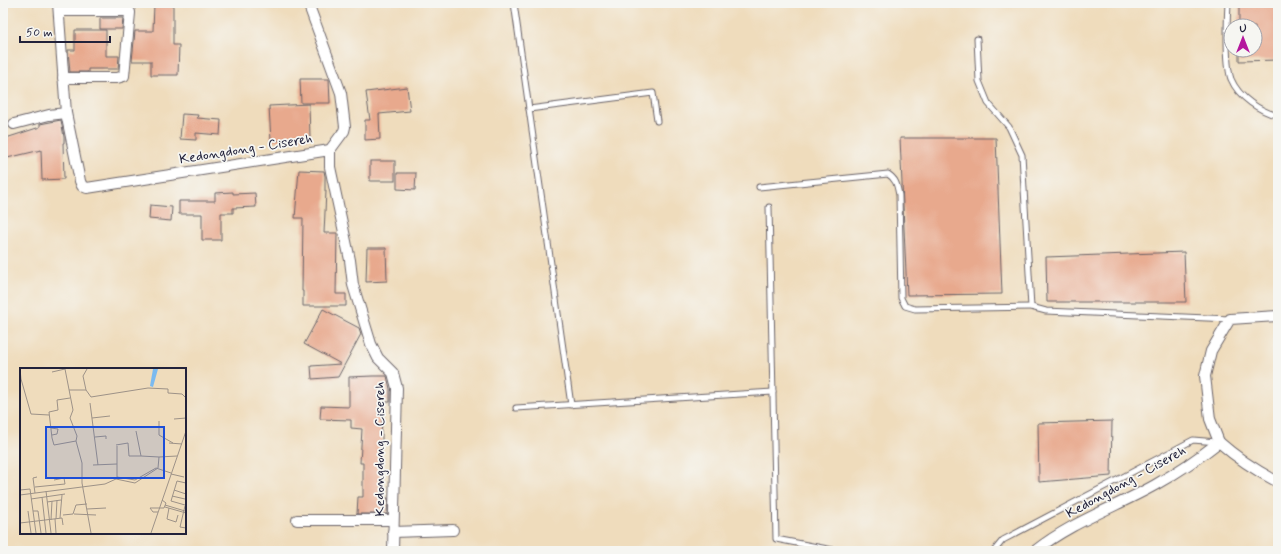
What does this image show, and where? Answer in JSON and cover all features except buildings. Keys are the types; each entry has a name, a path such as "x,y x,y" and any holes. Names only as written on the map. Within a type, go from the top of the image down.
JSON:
{"street":[{"path":"308,3 341,93 345,127 344,131 330,150"},
{"path":"58,7 130,12 124,76 117,78 63,78"},
{"name":"Kedongdong - Cisereh","path":"58,7 66,113 82,186 87,188 330,150 330,167 350,260 353,285 371,344 378,358 393,373 397,388 393,551"},
{"path":"14,124 49,115 66,113"},
{"path":"1278,316 1230,319 1211,351 1205,376 1210,419 1219,442 1262,473 1278,482"},
{"name":"Kedongdong - Cisereh","path":"1035,551 1048,540 1155,485 1198,458 1219,442"},
{"path":"297,520 393,520"},
{"path":"393,532 453,530"}],"lane":[{"path":"514,3 571,405"},
{"path":"1228,3 1228,63 1232,80 1242,97 1268,113 1278,116"},
{"path":"977,39 979,81 988,104 1009,127 1022,155 1031,307"},
{"path":"529,109 653,93 657,121"},
{"path":"759,187 888,174 897,183 899,195 901,298 905,306 915,309 1031,307 1046,311 1230,319"},
{"path":"769,207 776,540 838,551"},
{"path":"516,408 773,392"},
{"path":"994,551 1004,540 1193,440 1219,442"}]}
